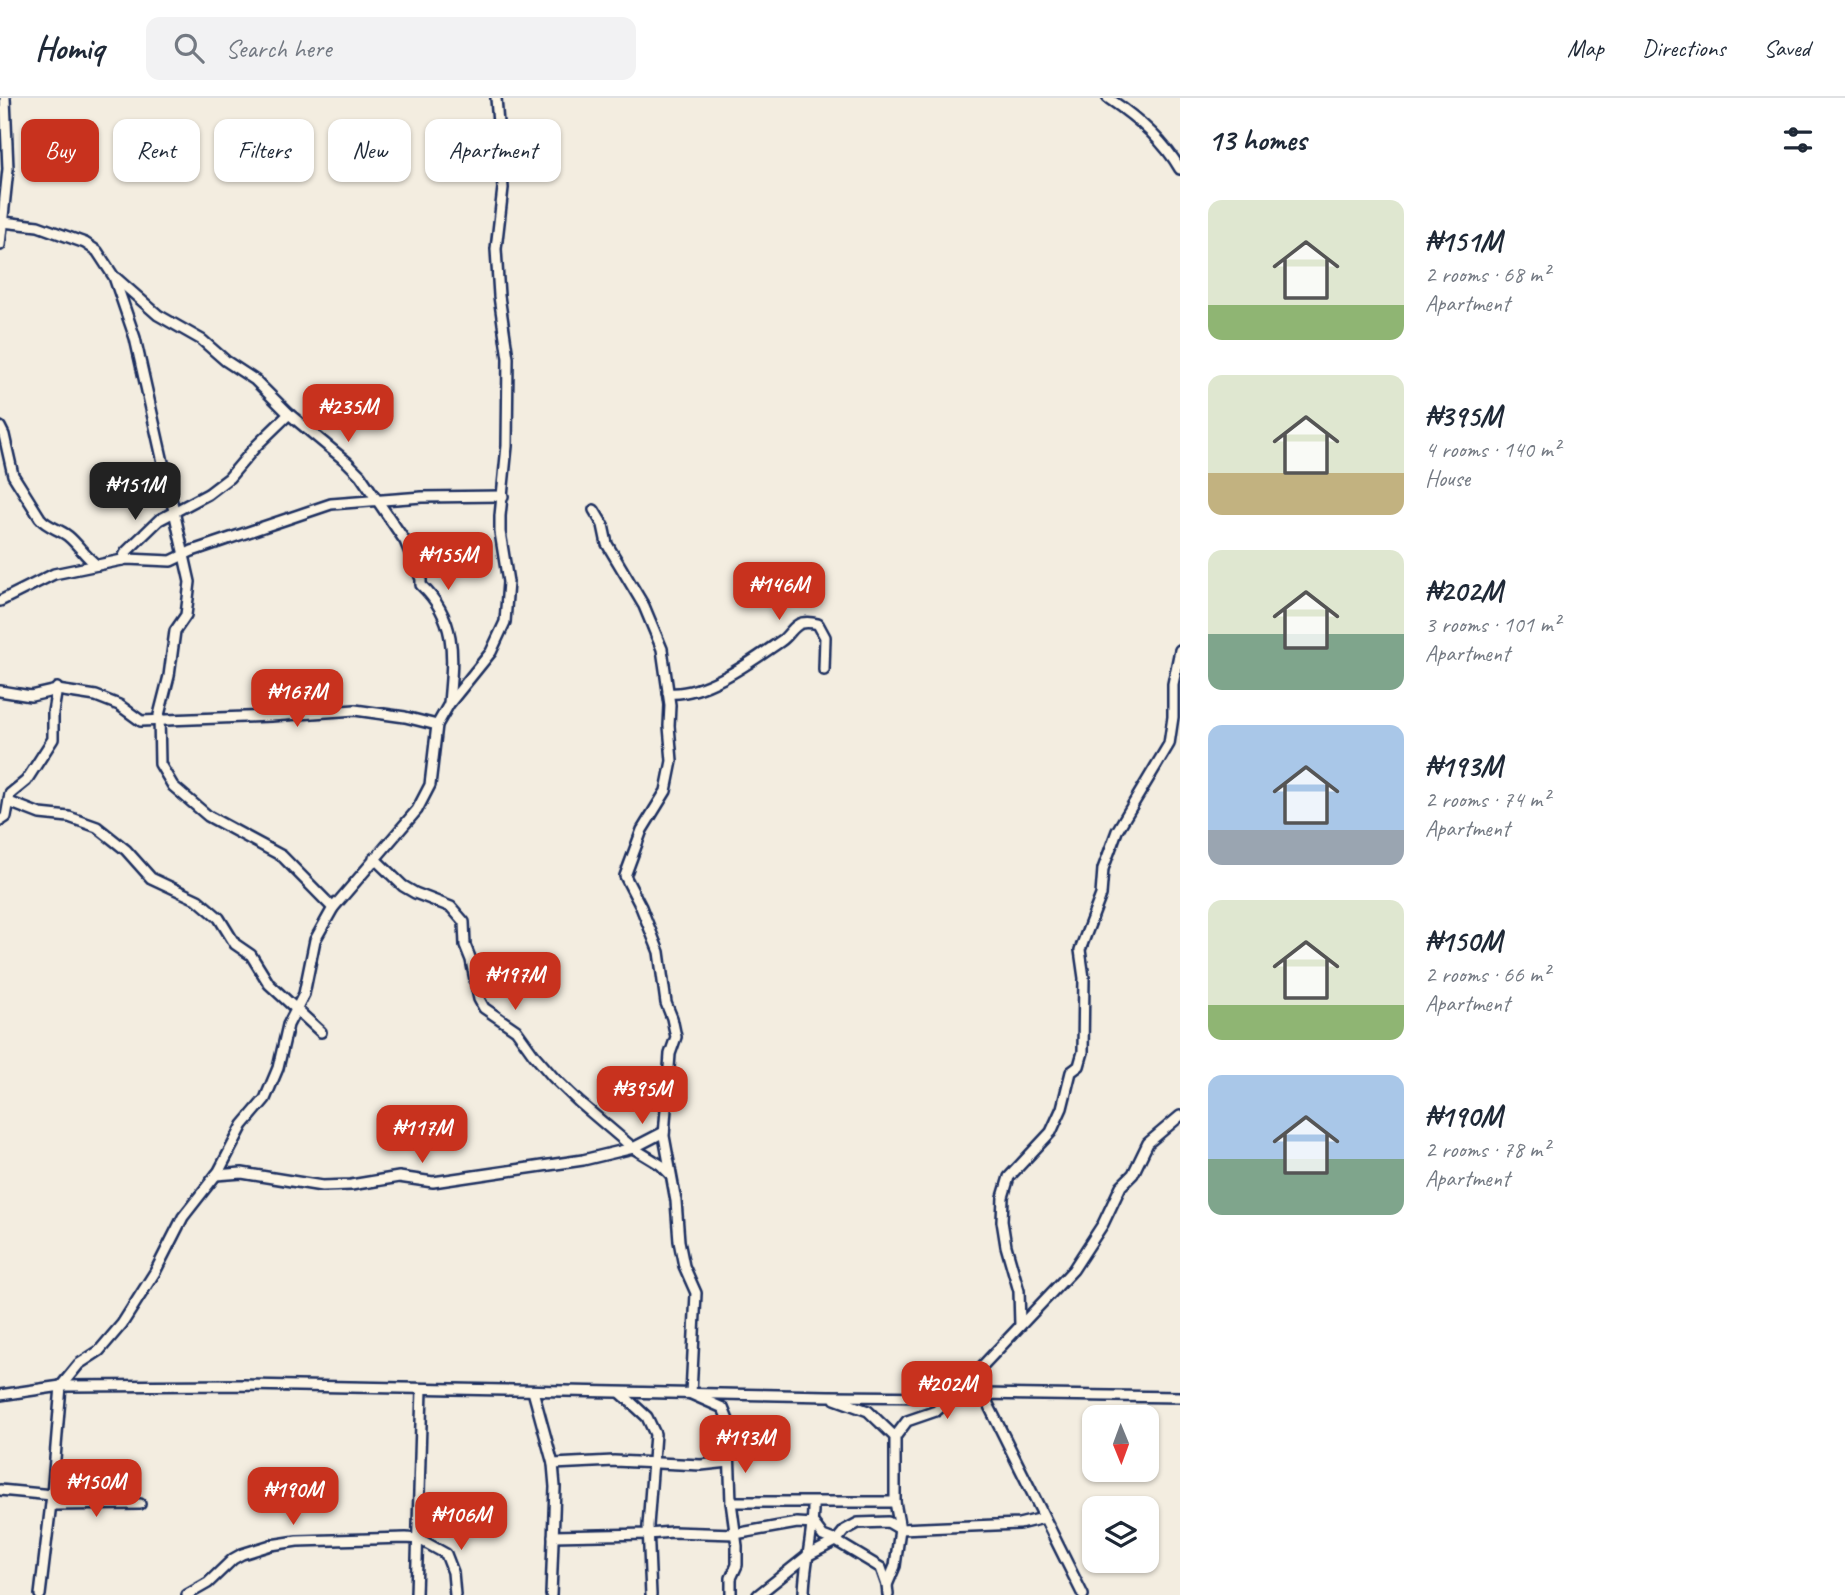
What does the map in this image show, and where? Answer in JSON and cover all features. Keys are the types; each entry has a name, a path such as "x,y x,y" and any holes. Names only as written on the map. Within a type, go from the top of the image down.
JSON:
{"street":[{"path":"0,245 8,169 5,98"},
{"path":"40,1595 61,1385 79,1364 99,1351 122,1324 155,1272 183,1217 216,1175 243,1125 271,1087 288,1025 304,994 315,940 333,908 410,820 430,785 437,725 449,704 491,652 505,622 508,582 500,532 507,446 508,358 499,296 496,249 503,188 496,98"},
{"path":"1108,98 1154,136 1175,159 1180,169"},
{"path":"3,222 38,226 85,243 97,251 114,277 135,338 190,582 186,615 175,631 159,720 160,764 173,786 218,823 282,856 333,908"},
{"path":"114,277 158,314 202,340 255,380 289,414 360,475 405,541 421,579 421,586 437,602 448,622 452,637 449,704"},
{"path":"122,560 126,552 152,526 208,494 229,478 257,445 289,414"},
{"path":"0,427 13,475 40,518 69,537 85,556 97,565"},
{"path":"0,601 49,576 122,560 171,561 192,551 331,504 422,497 503,496"},
{"path":"594,510 603,525 607,544 644,606 665,660 670,705 670,775 662,799 639,837 625,876 659,952 666,1003 676,1035 670,1054 664,1132 676,1201 681,1253 696,1293 691,1394"},
{"path":"668,693 680,694 704,687 752,661 802,623 818,624 825,637 824,670"},
{"path":"1020,1325 1019,1291 1002,1221 1003,1197 1009,1177 1051,1132 1062,1108 1071,1072 1079,1066 1083,1052 1084,978 1080,950 1101,895 1103,869 1117,831 1168,744 1173,684 1180,650"},
{"path":"0,691 31,696 57,689 96,696 119,705 141,721 355,710 405,717 437,725"},
{"path":"0,821 6,817 10,793 26,781 53,739 53,712 57,689"},
{"path":"670,705 680,694"},
{"path":"9,802 40,814 69,817 97,827 126,850 151,878 198,900 219,918 235,944 251,955 269,984 321,1032"},
{"path":"374,858 403,886 451,907 464,922 465,945 479,999 484,1008 516,1030 553,1077 633,1148 661,1165 671,1175"},
{"path":"887,1590 895,1566 900,1530 895,1502 895,1437 907,1421 936,1411 953,1397 1073,1270 1103,1224 1121,1186 1133,1174 1148,1143 1180,1116"},
{"path":"216,1175 242,1173 322,1186 351,1185 399,1177 433,1182 583,1160 633,1148 664,1132"},
{"path":"0,1395 61,1385 244,1385 828,1396 953,1397 983,1394 1180,1397"},
{"path":"416,1595 422,1388"},
{"path":"533,1391 553,1464 555,1487 551,1595"},
{"path":"621,1393 652,1424 655,1434 648,1534 651,1595"},
{"path":"691,1394 723,1408 732,1430 729,1462 737,1565 731,1578 731,1595"},
{"path":"983,1394 1083,1595"},
{"path":"828,1396 868,1411 895,1437"},
{"path":"553,1464 614,1461 652,1464 729,1462"},
{"path":"0,1490 51,1500 140,1504"},
{"path":"731,1503 895,1502"},
{"path":"804,1595 807,1556 814,1524 813,1503"},
{"path":"758,1595 807,1556 836,1541 845,1530 858,1524 888,1522 900,1530 1019,1524 1044,1518"},
{"path":"553,1536 672,1532 736,1534 797,1523 814,1524 823,1536 881,1568 887,1590"},
{"path":"187,1595 208,1583 233,1559 271,1545 326,1540 419,1539 446,1554 453,1572 455,1595"}]}
